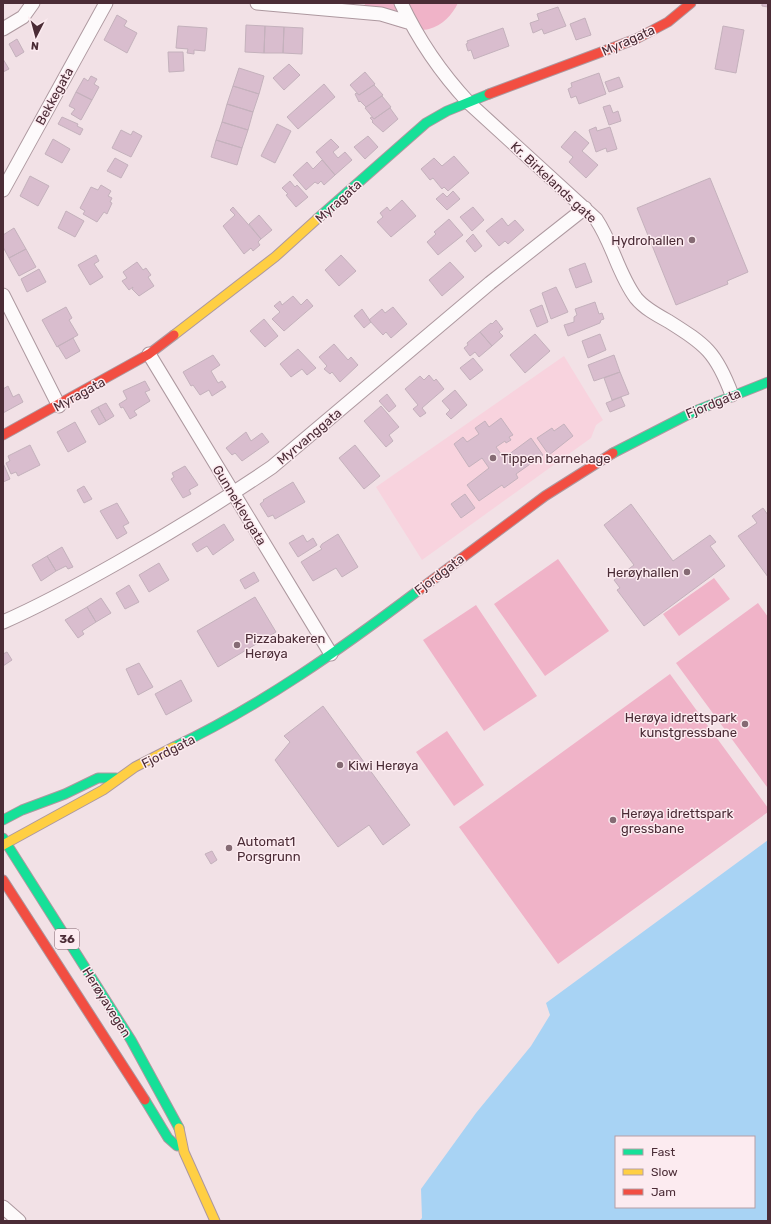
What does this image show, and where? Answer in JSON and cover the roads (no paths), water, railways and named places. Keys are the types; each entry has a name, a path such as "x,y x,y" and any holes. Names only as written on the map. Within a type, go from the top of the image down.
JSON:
{"main road":[{"name":"Myragata","path":"3,435 59,406 150,354 274,257 392,151 426,123 446,111 511,85 636,39 668,22 691,3"},
{"name":"Fjordgata","path":"4,842 103,790 116,778 203,733 266,696 331,654 486,539 581,472 667,423 732,395 768,382"},
{"name":"Fjordgata","path":"3,820 22,810 65,794 98,778 116,778"},
{"name":"Herøyavegen","path":"4,842 148,1068 181,1131 184,1152 215,1221"},
{"name":"Herøyavegen","path":"3,880 114,1050 168,1138 184,1152"}],"street":[{"path":"3,29 23,17 33,3"},
{"name":"Bekkegata","path":"3,190 106,3"},
{"path":"258,3 381,14 411,22"},
{"name":"Kr. Birkelands gate","path":"401,3 411,22 452,85 469,103 585,208 602,229 627,285 638,300 653,312 703,345 717,359 732,395"},
{"name":"Myrvanggata","path":"3,622 80,584 233,494 272,467 496,278 585,208"},
{"path":"3,296 59,406"},
{"name":"Gunneklevgata","path":"150,354 233,494 331,654"},
{"path":"3,1207 19,1221"}],"water":[{"path":"768,840 768,1221 419,1221 422,1218 421,1189 476,1113 531,1046 550,1015 546,1003"}],"place":[{"name":"Hydrohallen","path":"692,240"},
{"name":"Tippen barnehage","path":"493,458"},
{"name":"Herøyhallen","path":"687,572"},
{"name":"Pizzabakeren Herøya","path":"237,645"},
{"name":"Herøya idrettspark kunstgressbane","path":"745,724"},
{"name":"Kiwi Herøya","path":"340,765"},
{"name":"Herøya idrettspark gressbane","path":"613,820"},
{"name":"Automat1 Porsgrunn","path":"229,848"}]}
